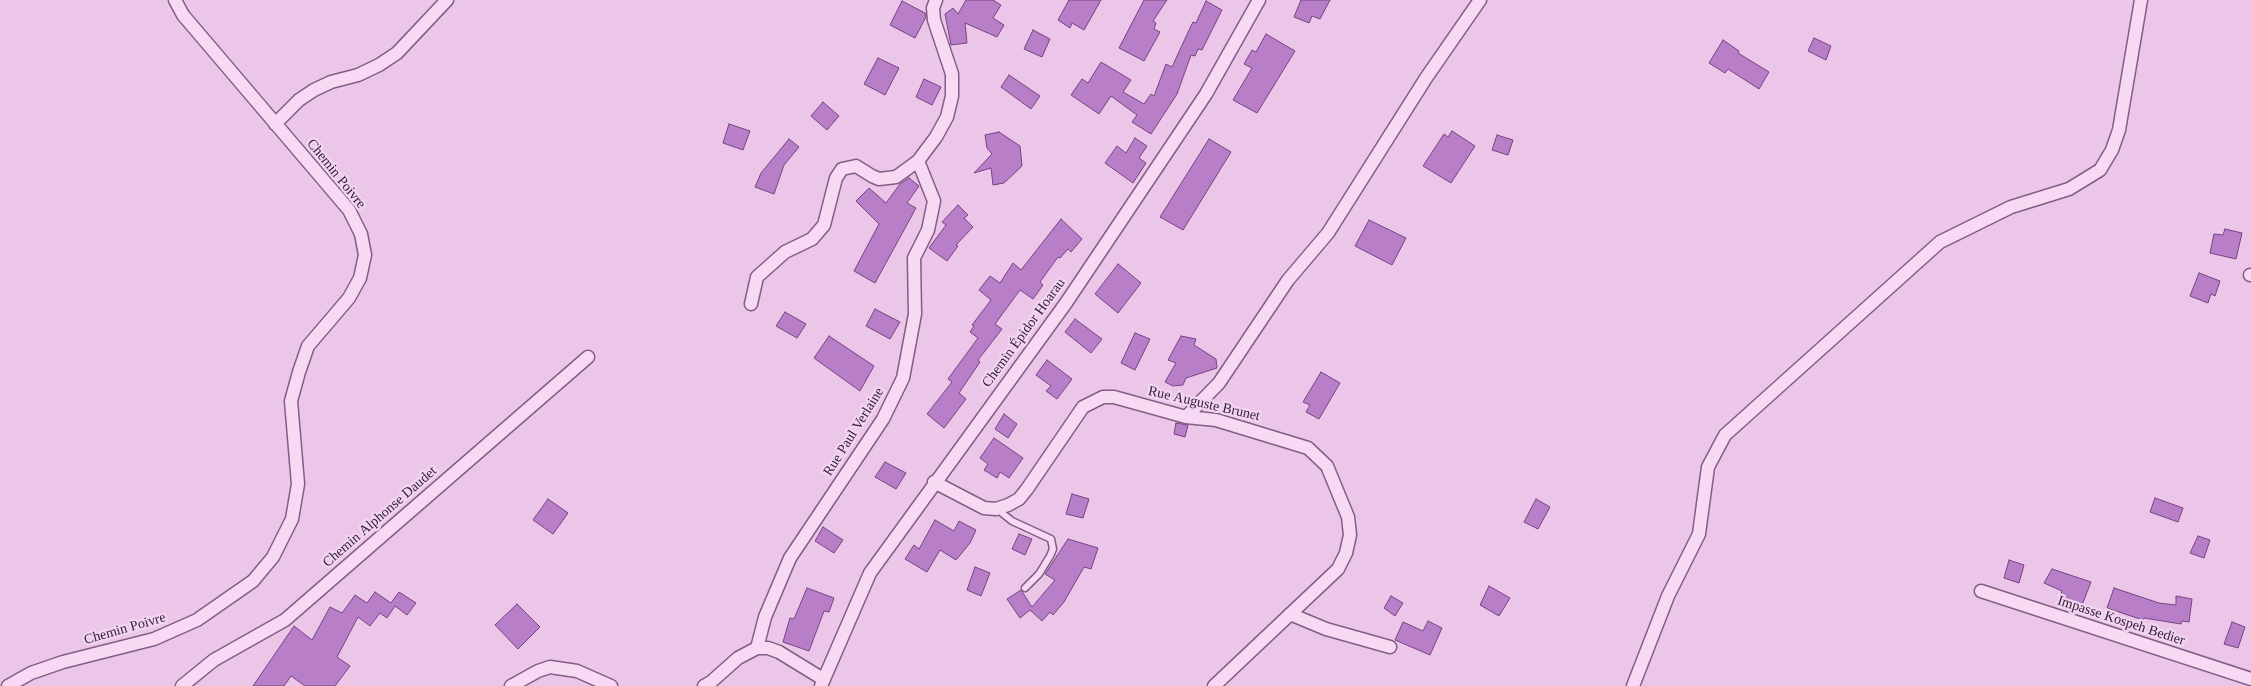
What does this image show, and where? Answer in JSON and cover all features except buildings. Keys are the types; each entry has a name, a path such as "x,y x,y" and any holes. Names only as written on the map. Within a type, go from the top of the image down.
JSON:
{"street":[{"name":"Chemin Poivre","path":"8,686 31,673 63,662 154,639 197,620 253,581 273,557 292,519 298,484 291,401 308,346 349,298 360,278 365,255 361,234 349,210 274,124 183,14 175,0"},
{"path":"274,124 299,100 314,90 331,82 358,75 391,57 425,25 447,0"},
{"path":"751,304 757,277 785,252 812,239 824,225 836,178 842,169 856,166 872,176 888,180 896,177 918,161 947,117 952,96 952,74 934,20 933,8 936,0"},
{"name":"Chemin Épidor Hoarau","path":"822,683 870,573 934,482 1066,303 1206,94 1259,0"},
{"path":"1186,417 1219,384 1288,280 1328,232 1426,78 1480,0"},
{"path":"1633,686 1668,596 1699,534 1708,467 1725,435 1940,242 2011,208 2069,189 2100,170 2112,150 2118,130 2141,0"},
{"name":"Rue Paul Verlaine","path":"757,648 766,617 790,558 883,419 903,378 914,314 914,258 928,230 934,201 918,161"},
{"name":"Chemin Alphonse Daudet","path":"182,686 214,660 285,620 588,357"},
{"name":"Rue Auguste Brunet","path":"996,509 1008,506 1019,499 1083,407 1092,401 1103,398 1114,397 1186,417 1216,420 1308,448 1327,466 1348,517 1350,535 1346,553 1338,569 1214,686"},
{"path":"934,482 973,504 984,508 996,509"},
{"name":"Impasse Kospeh Bedier","path":"1981,591 2251,680"},
{"path":"1290,614 1326,629 1390,647"},
{"path":"704,686 738,658 757,648 768,648 779,652 822,683"},
{"path":"511,686 538,670 550,667 577,671 611,686"}],"lane":[{"path":"996,509 1012,521 1051,539 1053,549 1050,556 1039,574 1025,588"}]}
